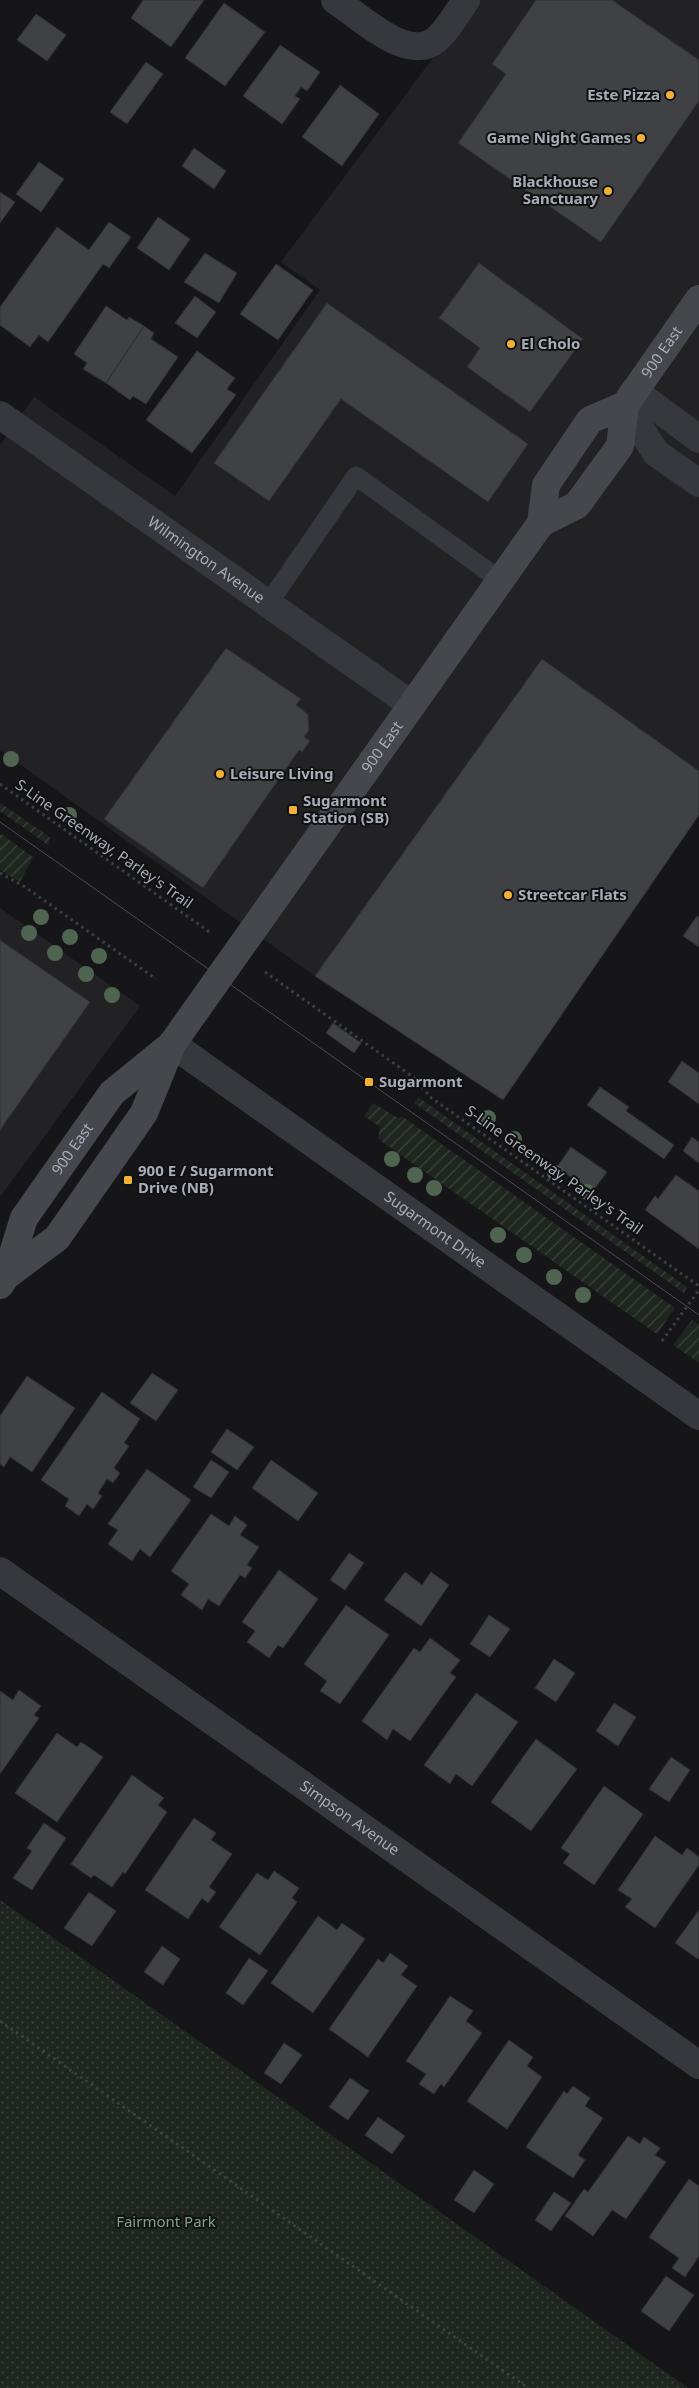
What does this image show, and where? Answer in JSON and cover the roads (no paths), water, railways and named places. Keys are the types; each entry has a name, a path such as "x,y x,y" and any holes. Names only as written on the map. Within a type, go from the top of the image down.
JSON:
{"street":[{"path":"335,0 393,40 406,46 413,46 434,41 446,30 466,0"},
{"name":"900 East","path":"541,522 577,505 620,446 629,398 699,299"},
{"path":"629,398 699,439"},
{"path":"629,398 656,453 699,483"},
{"name":"900 East","path":"2,1278 57,1238 144,1113 172,1044 541,522 546,485 590,420 629,398"},
{"name":"Wilmington Avenue","path":"0,415 412,705"},
{"name":"900 East","path":"2,1278 24,1218 112,1093 172,1044"},
{"name":"Sugarmont Drive","path":"172,1044 699,1416"},
{"name":"Simpson Avenue","path":"0,1571 699,2065"}],"lane":[{"path":"268,604 356,476 500,580"}],"tram line":[{"path":"0,822 699,1315"}],"place":[{"name":"Este Pizza","path":"670,95"},
{"name":"Game Night Games","path":"641,138"},
{"name":"Blackhouse Sanctuary","path":"608,191"},
{"name":"El Cholo","path":"511,344"},
{"name":"Leisure Living","path":"220,774"},
{"name":"Sugarmont Station (SB)","path":"293,810"},
{"name":"Streetcar Flats","path":"508,895"},
{"name":"Sugarmont","path":"369,1082"},
{"name":"900 E / Sugarmont Drive (NB)","path":"128,1180"}],"park label":[{"name":"Fairmont Park","path":"166,2222"}]}
